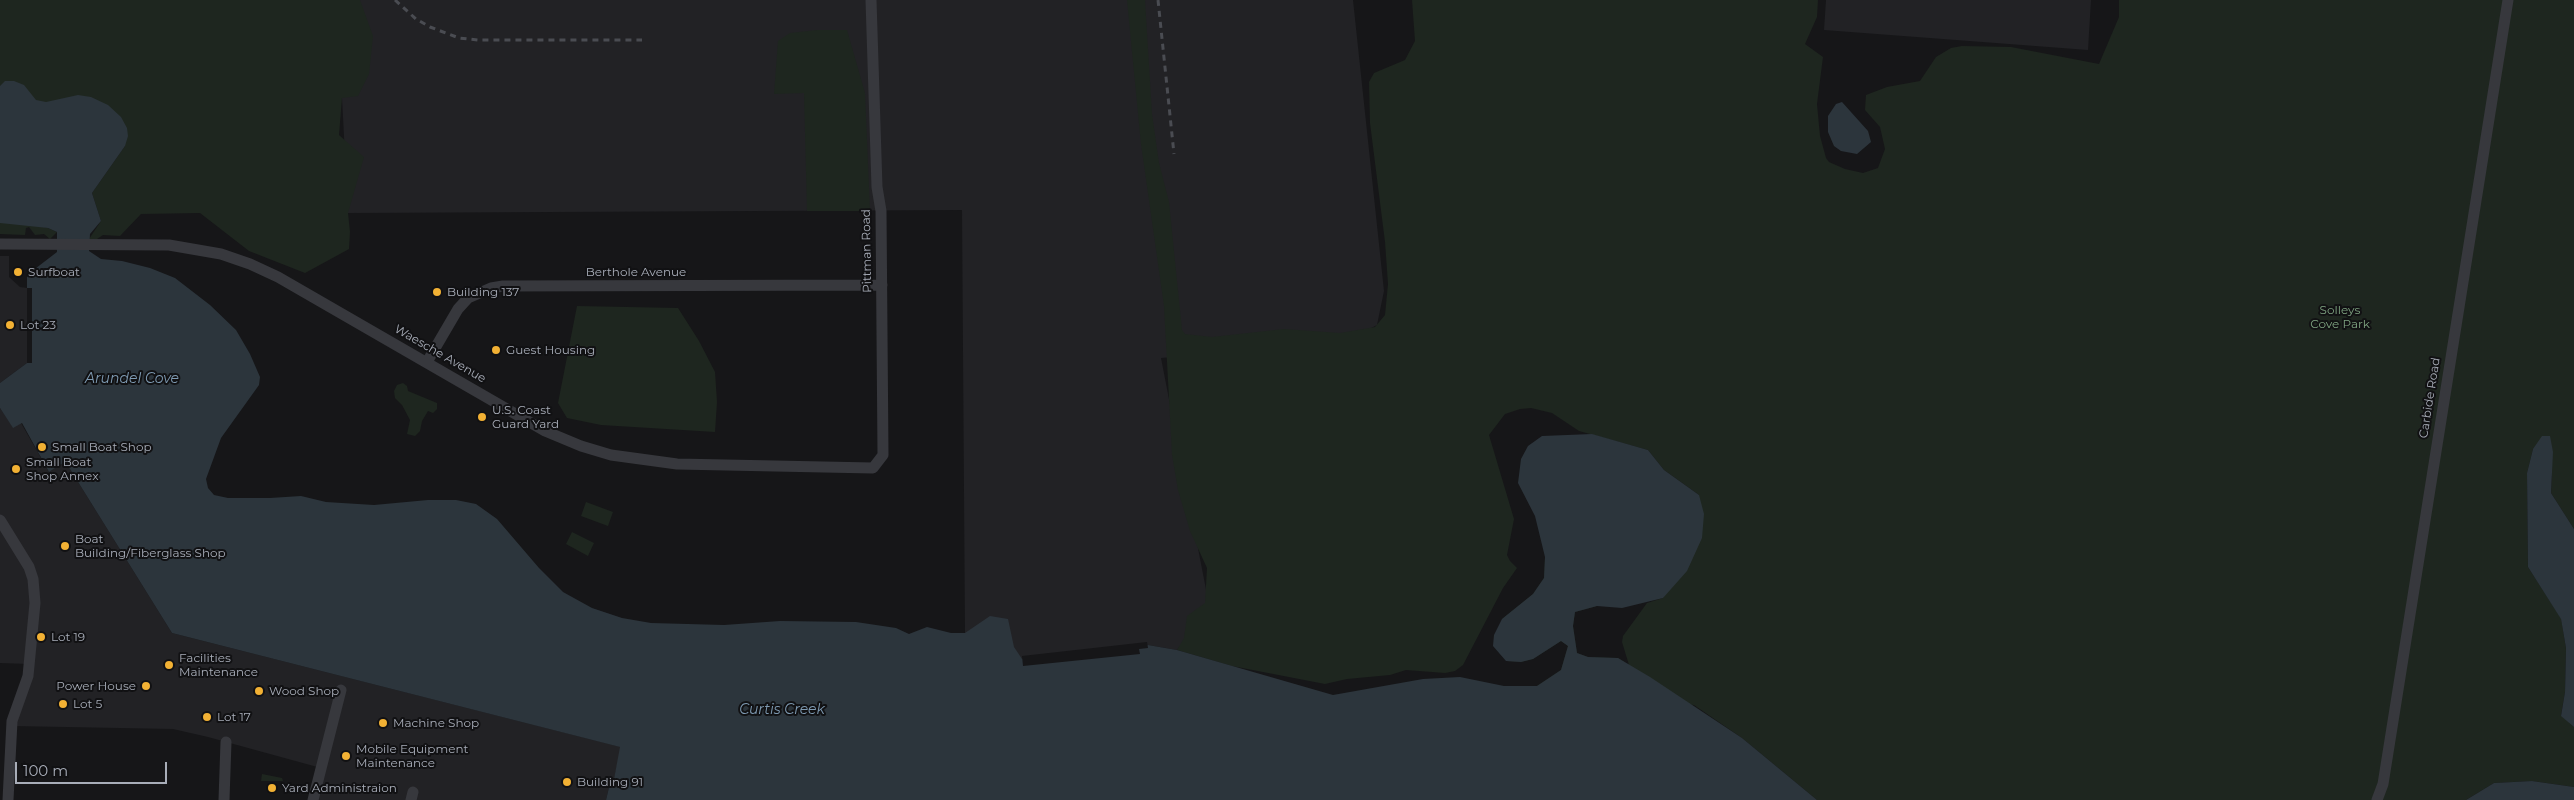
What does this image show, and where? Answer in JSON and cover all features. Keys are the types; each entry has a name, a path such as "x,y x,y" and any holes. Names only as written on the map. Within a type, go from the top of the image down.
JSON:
{"street":[{"name":"Pittman Road","path":"871,0 877,187 881,211 883,455 873,468"},
{"name":"Carbide Road","path":"2377,800 2383,784 2508,0"},
{"name":"Waesche Avenue","path":"0,244 169,245 221,254 250,264 278,276 545,431 611,455 677,464 873,468"},
{"name":"Berthole Avenue","path":"427,362 458,309 468,298 490,288 512,286 882,285"},
{"path":"0,520 29,567 34,590 28,676 12,721 8,800"},
{"path":"313,800 340,690"},
{"path":"224,800 226,742"}],"shaded area":[{"path":"311,0 1353,0 1384,291 1377,325 1344,342 1161,358 1210,610 1177,650 1148,645 1023,666 965,633 962,210 348,213 342,98"},
{"path":"1826,0 2091,0 2088,50 1824,30"},
{"name":"Lot 23","path":"0,256 9,256 9,277 20,287 27,288 27,363 0,383"},
{"path":"0,408 13,427 21,423 49,472 63,463 70,469 172,633 621,747 614,780 611,779 606,800 313,800 321,768 208,737 173,729 12,726 29,664 0,663"}],"green space":[{"path":"0,0 360,0 373,36 369,74 358,96 342,98 339,135 364,157 348,213 349,249 305,273 249,251 200,213 141,214 120,236 103,235 97,239 89,239 101,221 92,193 125,146 0,170"},
{"name":"Solleys Cove Park","path":"1127,0 1145,0 1152,114 1159,163 1169,202 1182,330 1185,334 1212,337 1284,329 1340,333 1375,327 1385,315 1388,284 1385,242 1370,123 1369,82 1374,73 1405,60 1415,41 1412,0 1818,0 1817,17 1805,44 1823,57 1817,104 1820,136 1826,158 1829,162 1845,169 1863,173 1878,168 1885,149 1880,127 1865,110 1866,95 1887,87 1920,81 1936,57 1951,48 1962,46 2011,47 2099,64 2119,17 2119,0 2574,0 2574,529 2551,493 2552,475 2533,449 2527,473 2528,567 2561,618 2566,648 2565,692 2561,715 2574,727 2574,787 2532,781 2494,783 2466,800 1817,800 1742,738 1694,705 1504,686 1537,686 1561,670 1568,646 1561,641 1533,659 1521,662 1506,661 1502,619 1533,594 1544,578 1545,557 1597,606 1575,612 1573,626 1577,653 1588,657 1618,658 1629,665 1622,642 1623,636 1647,603 1663,598 1699,495 1664,470 1648,450 1579,431 1552,413 1531,408 1505,414 1489,435 1514,519 1507,555 1517,568 1503,588 1463,665 1455,671 1445,673 1406,670 1390,675 1347,679 1325,684 1232,666 1177,650 1184,638 1187,616 1205,603 1207,568 1190,531 1178,490 1172,455 1164,306 1141,144"},
{"path":"817,30 847,30 865,93 870,211 807,211 804,93 774,94 778,41 790,33"},
{"path":"0,215 57,232 50,239 44,234 35,235 29,227 26,228 25,235 0,234"},
{"path":"577,306 678,308 699,341 715,372 717,402 715,432 601,425 567,418 558,403"},
{"path":"403,383 407,386 408,391 437,403 437,409 433,413 428,411 422,421 420,431 415,436 407,434 410,420 402,405 395,398 394,391 397,385"},
{"path":"586,502 613,512 608,526 581,516"},
{"path":"572,532 594,543 588,556 566,544"},
{"path":"262,774 282,778 283,781 261,781"}],"water":[{"path":"5,81 14,81 24,85 36,100 46,102 78,95 91,97 108,105 121,117 127,128 128,136 125,146 92,193 101,221 90,234 89,251 101,259 122,261 150,268 175,278 210,305 236,330 250,354 260,377 259,385 221,438 206,479 208,488 214,495 228,498 301,496 326,502 374,505 428,500 456,500 476,504 497,519 539,568 563,592 592,608 622,618 651,623 724,625 780,621 856,622 896,628 909,634 927,627 951,633 965,633 990,616 1008,619 1014,647 1022,659 1148,645 1177,650 1333,695 1423,679 1460,677 1504,686 1537,686 1561,670 1568,646 1561,641 1533,659 1521,662 1506,661 1493,646 1494,635 1502,619 1533,594 1544,578 1545,557 1535,516 1518,483 1521,459 1528,446 1542,436 1592,434 1648,450 1664,470 1699,495 1704,514 1702,538 1687,571 1663,598 1622,608 1597,606 1575,612 1573,626 1577,653 1588,657 1618,658 1650,677 1742,738 1817,800 606,800 611,779 614,779 620,747 172,633 70,469 63,463 49,472 22,423 13,428 0,408 0,383 27,363 27,275 57,252 57,232 48,228 0,223 0,86"},
{"path":"1842,102 1868,131 1871,142 1857,154 1841,151 1834,146 1828,132 1828,116 1836,104"},
{"path":"2542,436 2550,436 2553,452 2551,493 2574,529 2574,727 2561,716 2565,692 2566,648 2561,619 2528,567 2527,473 2533,449"},
{"path":"2532,781 2574,787 2574,800 2466,800 2494,783"}],"pier":[{"path":"27,288 32,288 32,363 27,363"},
{"path":"1147,642 1148,648 1139,649 1140,654 1023,666 1022,656"}],"railway":[{"path":"395,0 416,19 430,27 459,38 478,40 642,40"},
{"path":"1158,0 1174,154"}],"place":[{"name":"Surfboat","path":"18,272"},
{"name":"Building 137","path":"437,292"},
{"name":"Lot 23","path":"10,325"},
{"name":"Guest Housing","path":"496,350"},
{"name":"U.S. Coast Guard Yard","path":"482,417"},
{"name":"Small Boat Shop","path":"42,447"},
{"name":"Small Boat Shop Annex","path":"16,469"},
{"name":"Boat Building/Fiberglass Shop","path":"65,546"},
{"name":"Lot 19","path":"41,637"},
{"name":"Facilities Maintenance","path":"169,665"},
{"name":"Power House","path":"146,686"},
{"name":"Wood Shop","path":"259,691"},
{"name":"Lot 5","path":"63,704"},
{"name":"Lot 17","path":"207,717"},
{"name":"Machine Shop","path":"383,723"},
{"name":"Mobile Equipment Maintenance","path":"346,756"},
{"name":"Building 91","path":"567,782"},
{"name":"Yard Administraion","path":"272,788"}],"water label":[{"name":"Arundel Cove","path":"132,379"},
{"name":"Curtis Creek","path":"782,710"}]}
